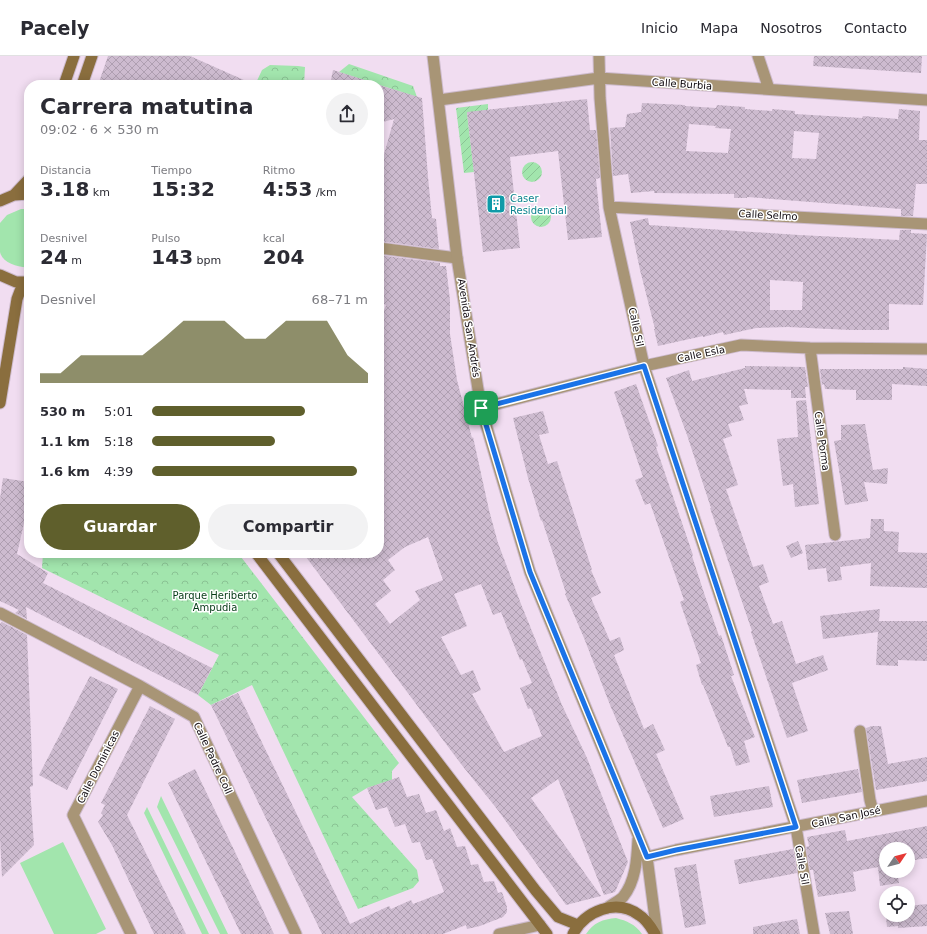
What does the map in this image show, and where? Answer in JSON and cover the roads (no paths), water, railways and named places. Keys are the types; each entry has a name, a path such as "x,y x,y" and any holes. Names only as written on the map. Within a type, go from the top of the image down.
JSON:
{"main road":[{"path":"66,80 74,56"},
{"path":"84,80 92,56"},
{"path":"14,195 24,184"},
{"path":"0,201 14,195 24,194"},
{"path":"0,275 16,282 24,282"},
{"path":"0,403 17,299 20,291 24,286"},
{"path":"260,558 547,934"},
{"path":"282,558 558,918 575,930 586,917 607,908 629,910 639,915 648,923 656,934"}],"street":[{"name":"Avenida San Andrés","path":"433,56 458,258 481,408 530,572 647,857 656,934"},
{"name":"Calle Sil","path":"599,56 599,78 609,207 644,366 796,827 814,934"},
{"path":"758,56 769,89"},
{"name":"Calle Burbia","path":"439,100 599,78 927,100"},
{"name":"Calle Selmo","path":"609,207 927,224"},
{"path":"384,249 458,258"},
{"name":"Calle Esla","path":"481,408 644,366 741,345 810,348 927,348"},
{"name":"Calle Porma","path":"810,348 835,535"},
{"name":"Calle Padre Coll","path":"0,613 140,686 194,717 296,934"},
{"name":"Calle Dominicas","path":"131,934 73,815 140,686"},
{"path":"860,731 873,811"},
{"name":"Calle San José","path":"647,857 927,801"},
{"name":"Avenida San Andrés","path":"607,908 623,897 630,885 636,869 638,837"},
{"path":"499,934 540,924"}],"place":[{"name":"Caser Residencial","path":"496,204"}],"park label":[{"name":"Parque Heriberto Ampudia","path":"215,600"}]}
